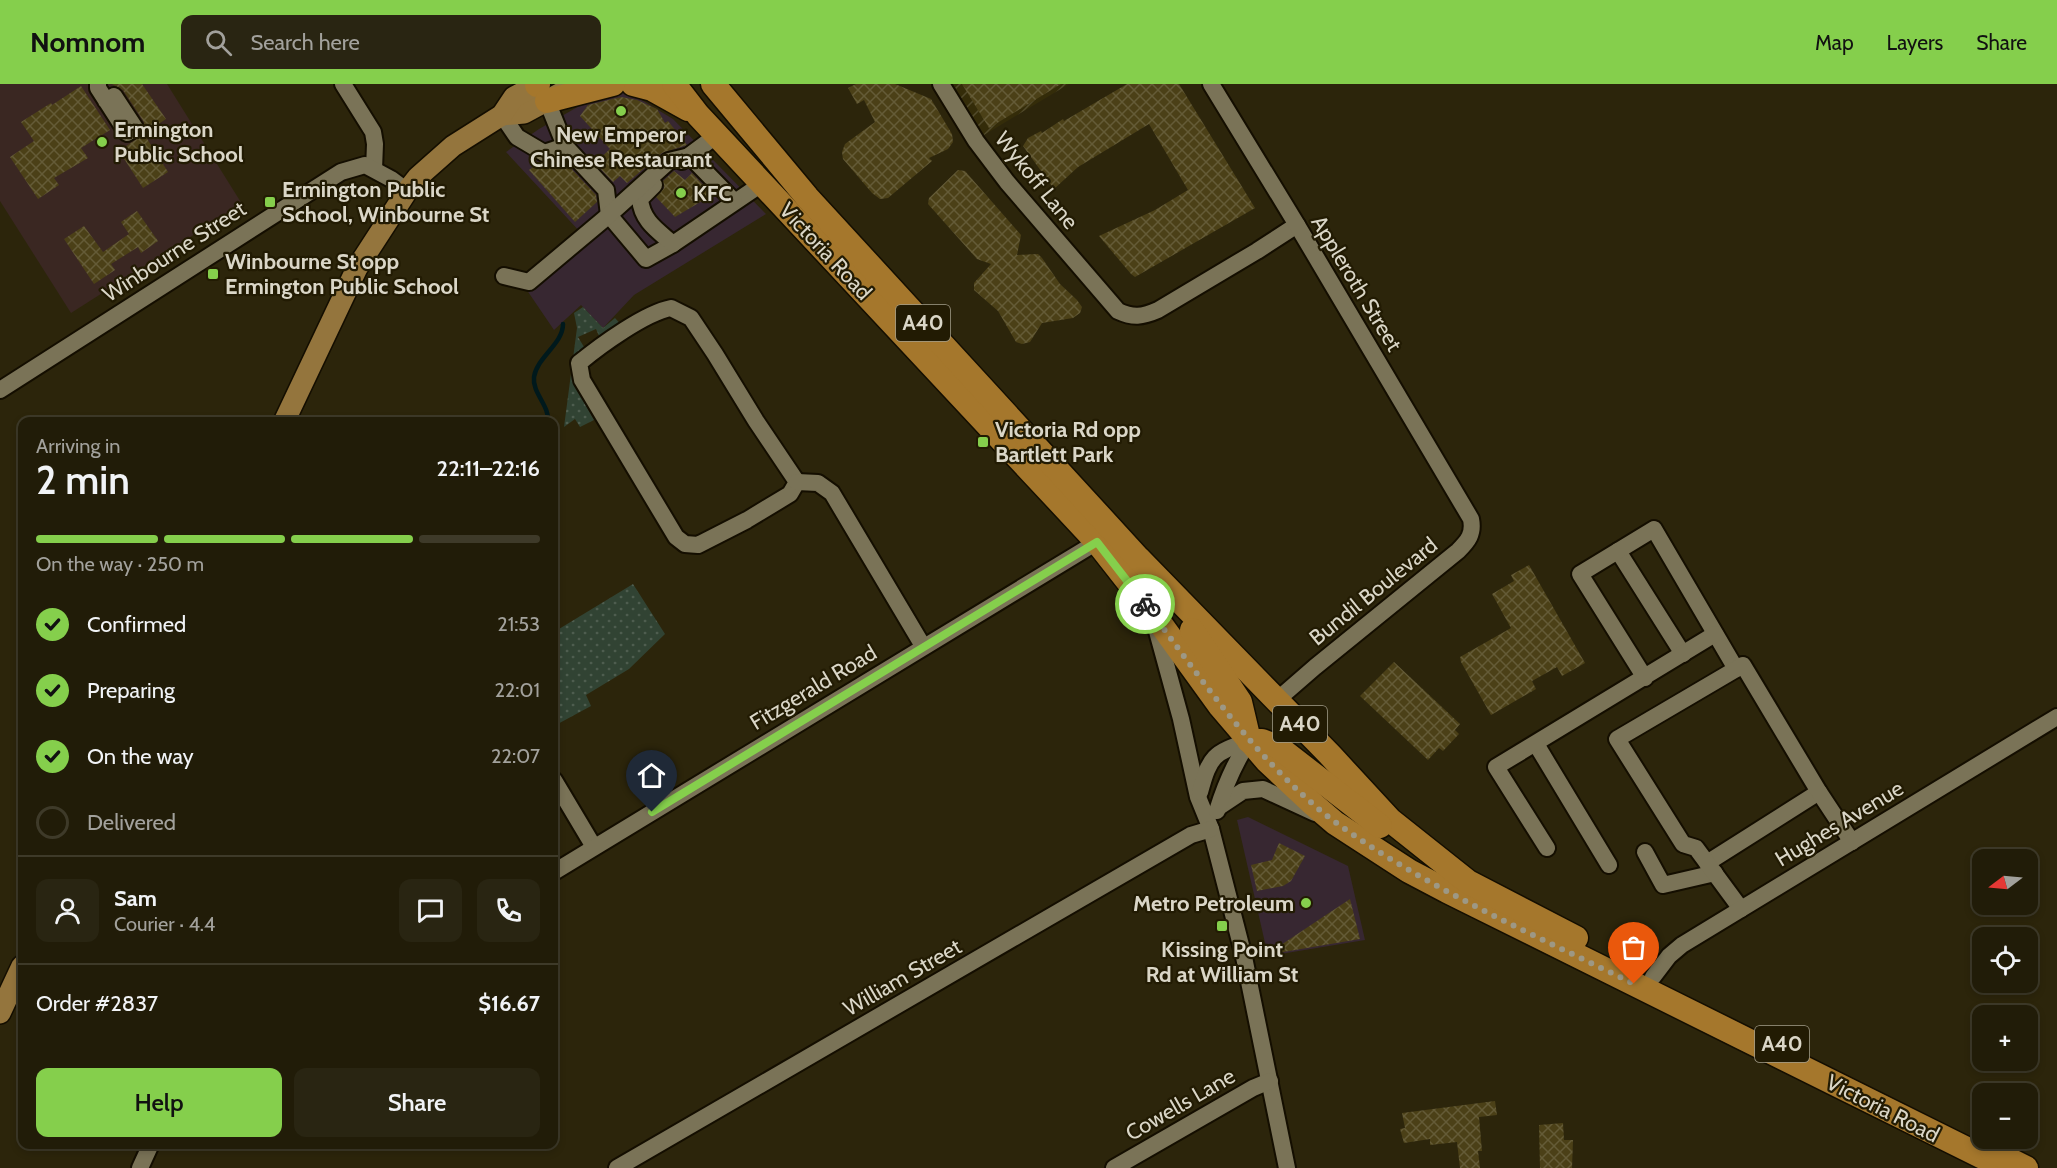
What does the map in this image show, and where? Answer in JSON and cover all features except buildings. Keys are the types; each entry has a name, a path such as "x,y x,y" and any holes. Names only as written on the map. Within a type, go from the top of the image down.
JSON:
{"highway":[{"path":"534,88 613,84"},
{"path":"633,84 652,89 698,115"},
{"name":"Victoria Road","path":"674,84 698,115 1097,542 1152,612 1220,706 1249,741 1335,823 1409,871 1447,891 2005,1168"},
{"name":"Victoria Road","path":"713,84 807,197 1138,558 1390,820 1468,882 2026,1168"},
{"path":"1138,558 1209,654 1240,702 1249,741 1262,741 1278,747 1416,853 1468,882"}],"main road":[{"path":"286,417 357,268 418,177 453,146 502,115 524,113 534,88 578,84"},
{"path":"0,1013 18,975"}],"street":[{"path":"98,84 106,101"},
{"path":"343,84 373,132 374,169 407,191"},
{"name":"Wykoff Lane","path":"941,84 991,162 1107,298 1118,310 1131,316 1145,316 1158,310 1297,225"},
{"name":"Appleroth Street","path":"1211,84 1463,506"},
{"path":"534,88 565,146 606,190 609,215 646,259 763,183"},
{"path":"502,115 517,137 544,153 565,146"},
{"path":"673,243 646,220 641,210 640,199 676,164 717,135"},
{"path":"690,156 734,201"},
{"path":"504,276 529,282 669,161 690,156"},
{"name":"Winbourne Street","path":"0,390 324,182 360,165 374,169"},
{"path":"671,308 691,318 797,482 790,494 747,520 698,545 685,544 676,537 582,380 579,363 658,310 671,308"},
{"path":"797,482 818,483 832,493 923,646"},
{"name":"Bundil Boulevard","path":"1277,700 1468,541 1473,527 1463,506"},
{"path":"1645,678 1580,574 1654,529 1736,669"},
{"name":"Fitzgerald Road","path":"558,870 1097,542"},
{"path":"1618,551 1683,654"},
{"path":"1152,612 1181,719 1198,796 1211,829 1244,957 1287,1168"},
{"path":"1547,848 1496,767 1715,634"},
{"path":"1742,909 1696,848 1683,844 1617,739 1743,665 1819,792 1852,842"},
{"name":"Hughes Avenue","path":"1653,977 1669,956 1682,945 2057,717"},
{"path":"1198,796 1206,771 1215,756 1220,751 1249,741"},
{"path":"1211,829 1225,785 1235,762 1249,741"},
{"path":"1536,744 1609,865"},
{"path":"558,787 594,847"},
{"path":"1219,807 1243,791 1263,789 1335,823"},
{"path":"1645,852 1663,885 1711,868 1819,792"},
{"name":"William Street","path":"617,1168 1181,841 1211,829"},
{"name":"Cowells Lane","path":"1114,1168 1270,1080"},
{"path":"140,1168 149,1149"}],"shaded area":[{"name":"Ermington Public School","path":"0,84 167,84 242,204 71,313 0,201"},
{"path":"953,84 1069,84 984,135"},
{"path":"630,93 673,119 766,214 634,295 603,328 581,305 554,330 520,280 581,233 506,152 539,129 595,97"},
{"name":"Metro Petroleum","path":"1248,817 1348,866 1365,940 1268,956 1237,820"}],"green space":[{"path":"583,307 603,328 615,318 626,330 603,345 596,329 578,337 584,347 578,370 578,385 594,420 580,427 575,419 564,427 577,328 574,313"},
{"path":"633,584 665,634 629,669 586,695 591,706 558,724 558,630"}],"waterway":[{"path":"548,417 536,389 534,377 540,363 559,338 563,324"}],"way so far":[{"path":"1145,604 1220,706 1249,741 1267,761 1335,823 1409,871 1634,984"}],"place":[{"name":"New Emperor Chinese Restaurant","path":"621,111"},
{"name":"Ermington Public School","path":"102,142"},
{"name":"KFC","path":"681,193"},
{"name":"Ermington Public School, Winbourne St","path":"270,202"},
{"name":"Winbourne St opp Ermington Public School","path":"213,274"},
{"name":"Victoria Rd opp Bartlett Park","path":"983,442"},
{"name":"Metro Petroleum","path":"1306,903"},
{"name":"Kissing Point Rd at William St","path":"1222,926"}],"route":[{"path":"652,812 1097,542 1145,604"}]}
